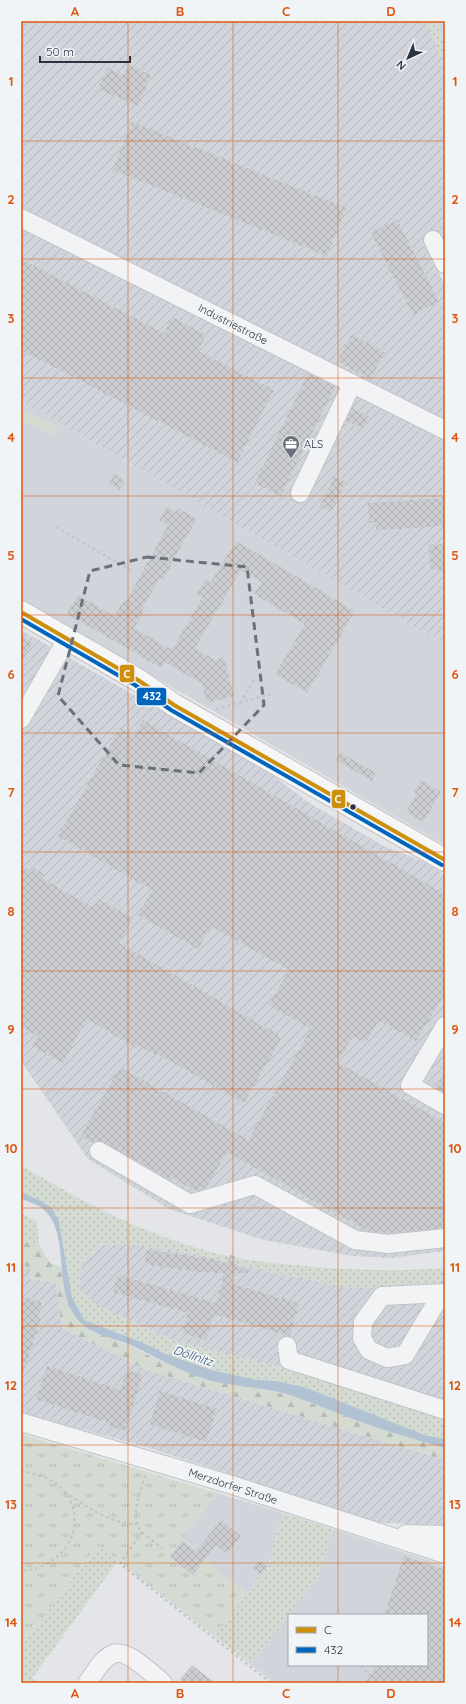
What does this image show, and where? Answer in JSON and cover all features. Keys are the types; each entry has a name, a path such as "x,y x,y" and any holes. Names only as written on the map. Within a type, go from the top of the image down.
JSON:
{"main road":[{"path":"21,612 138,680 174,705 445,860"}],"street":[{"name":"Industriestraße","path":"21,218 445,430"},
{"path":"433,240 445,264"},
{"path":"300,493 352,384"},
{"path":"21,719 67,639"},
{"path":"445,1026 410,1085 445,1105"},
{"path":"99,1151 190,1204 255,1185 355,1240 388,1244 445,1238"},
{"path":"443,1293 405,1355 387,1358 369,1350 362,1338 363,1322 382,1296 443,1293"},
{"path":"287,1346 289,1360 445,1410"},
{"name":"Merzdorfer Straße","path":"21,1422 148,1460 445,1554"},
{"path":"399,1540 406,1534 445,1535"},
{"path":"87,1683 105,1659 118,1652 127,1655 139,1663 163,1683"}],"path":[{"path":"56,527 132,571"},
{"path":"240,702 254,680"},
{"path":"212,710 275,693"},
{"path":"148,1460 136,1513 137,1524 142,1532 162,1548"},
{"path":"21,1471 38,1474 54,1482 64,1492 94,1511 123,1524 137,1524"},
{"path":"21,1572 46,1565 61,1555 68,1545 74,1528 74,1516 64,1492"},
{"path":"142,1532 120,1564 271,1683"},
{"path":"362,1666 370,1676"},
{"path":"306,1683 309,1680"}],"highlighted area":[{"path":"147,557 247,567 264,705 199,773 119,765 58,696 90,571"}],"shaded area":[{"path":"21,21 426,21 445,66 445,251 439,237 424,244 445,285 445,422 21,209"},
{"path":"437,21 445,21 445,42"},
{"path":"21,225 445,440 445,644 21,401"},
{"path":"21,401 445,644 445,845 21,600"},
{"path":"21,630 271,774 311,804 384,846 424,862 445,875 445,1251 392,1258 352,1256 264,1240 169,1209 88,1159 21,1061"},
{"path":"131,1244 201,1255 276,1273 351,1288 445,1287 445,1419 323,1378 178,1342 102,1308 79,1290 81,1263 102,1245"},
{"path":"21,1264 30,1268 30,1279 56,1283 63,1329 150,1371 445,1460 445,1525 381,1523 143,1446 21,1413"},
{"path":"217,1493 283,1513 268,1566 247,1593 207,1562 209,1560 181,1539"},
{"path":"333,1529 445,1566 445,1683 274,1683 251,1665 288,1616 288,1666 428,1666 428,1614 290,1614 318,1577"}],"green space":[{"path":"426,21 437,21 445,42 445,66"},
{"path":"21,410 58,425 54,435 21,421"},
{"path":"21,1165 65,1191 110,1214 180,1243 215,1253 260,1261 332,1268 388,1270 445,1268 445,1287 351,1288 276,1273 201,1255 131,1244 102,1245 81,1263 79,1290 102,1308 178,1342 323,1378 445,1419 445,1439 424,1435 276,1381 257,1380 211,1370 166,1354 141,1342 84,1320 72,1297 59,1222 39,1200 21,1192"},
{"path":"21,1214 37,1221 39,1244 23,1242 21,1246"},
{"path":"22,1242 39,1244 50,1263 61,1267 66,1297 72,1313 94,1331 132,1346 152,1357 215,1381 253,1387 293,1396 361,1422 445,1448 445,1460 150,1371 62,1329 56,1283 30,1279 30,1268 21,1264"},
{"path":"21,1434 217,1493 182,1538 209,1560 207,1562 247,1593 214,1636 98,1545 24,1642 21,1639"},
{"path":"283,1513 333,1529 318,1577 290,1614 288,1614 288,1616 251,1665 214,1636 268,1566"},
{"path":"98,1545 118,1561 32,1678 39,1683 21,1683 21,1646"}],"water":[{"path":"21,1192 52,1208 59,1222 72,1297 84,1320 141,1342 166,1354 211,1370 257,1380 276,1381 307,1388 424,1435 445,1439 445,1448 372,1426 293,1396 274,1391 205,1379 127,1343 92,1331 81,1323 72,1311 66,1298 58,1238 54,1224 42,1208 21,1199"}],"building":[{"path":"128,65 151,75 138,106 98,89 107,68 124,75"},
{"path":"132,122 346,208 327,256 113,170"},
{"path":"397,220 439,302 413,315 371,233"},
{"path":"21,259 164,333 172,317 206,335 198,351 274,390 237,462 21,350"},
{"path":"352,334 385,353 370,379 337,361"},
{"path":"308,373 335,387 281,496 255,483"},
{"path":"352,408 369,417 363,429 346,420"},
{"path":"114,474 125,481 119,490 109,484"},
{"path":"335,476 346,482 331,512 320,506"},
{"path":"445,498 445,526 376,530 376,523 369,523 368,503"},
{"path":"167,506 176,512 178,508 197,519 170,565 172,566 163,580 160,578 142,609 145,610 134,628 172,650 202,598 196,594 206,579 211,582 236,541 355,611 307,693 275,674 305,624 254,594 262,582 241,570 195,648 215,660 224,657 234,696 207,703 202,684 165,662 161,668 67,614 78,595 114,616 125,599 127,600 168,525 159,520"},
{"path":"445,544 445,573 430,568 429,545"},
{"path":"21,636 32,643 21,663"},
{"path":"143,720 445,894 445,993 416,1041 379,1020 365,1043 353,1036 337,1062 445,1123 445,1228 388,1233 368,1231 227,1152 206,1188 196,1191 171,1177 170,1180 104,1142 99,1141 93,1143 81,1136 120,1067 248,1140 311,1029 269,1005 289,970 211,926 198,949 138,915 152,890 58,836 120,728 134,736"},
{"path":"341,753 376,773 372,781 336,760"},
{"path":"421,780 441,792 423,822 406,812 417,794 414,792"},
{"path":"21,866 32,872 34,868 44,874 42,878 93,908 98,899 133,918 119,943 282,1037 244,1103 156,1053 155,1055 138,1045 136,1048 87,1019 63,1063 32,1046 38,1036 21,1027"},
{"path":"445,1072 445,1093 436,1088"},
{"path":"147,1250 213,1259 227,1264 230,1255 235,1256 234,1266 249,1270 248,1273 233,1273 232,1284 299,1303 290,1336 213,1314 206,1340 182,1333 188,1313 113,1292 118,1275 216,1303 225,1273 198,1272 145,1264"},
{"path":"21,1296 42,1303 38,1317 41,1318 23,1374 21,1373"},
{"path":"47,1366 120,1390 127,1370 143,1375 125,1431 108,1426 109,1423 36,1399"},
{"path":"160,1391 217,1409 206,1442 150,1424"},
{"path":"221,1520 241,1536 227,1554 216,1545 193,1575 170,1557 182,1541 196,1551"},
{"path":"404,1556 445,1570 445,1672 441,1683 365,1683 374,1670 373,1666 428,1666 428,1614 384,1614"},
{"path":"259,1560 267,1566 261,1574 253,1568"},
{"path":"192,1665 215,1683 185,1683 180,1679"}],"transit line":[{"name":"C","path":"21,612 138,680 174,705 445,860"},
{"name":"432","path":"21,619 135,685 171,710 442,865"}],"place":[{"name":"ALS","path":"291,459"}],"water label":[{"name":"Döllnitz","path":"193,1356"}]}
